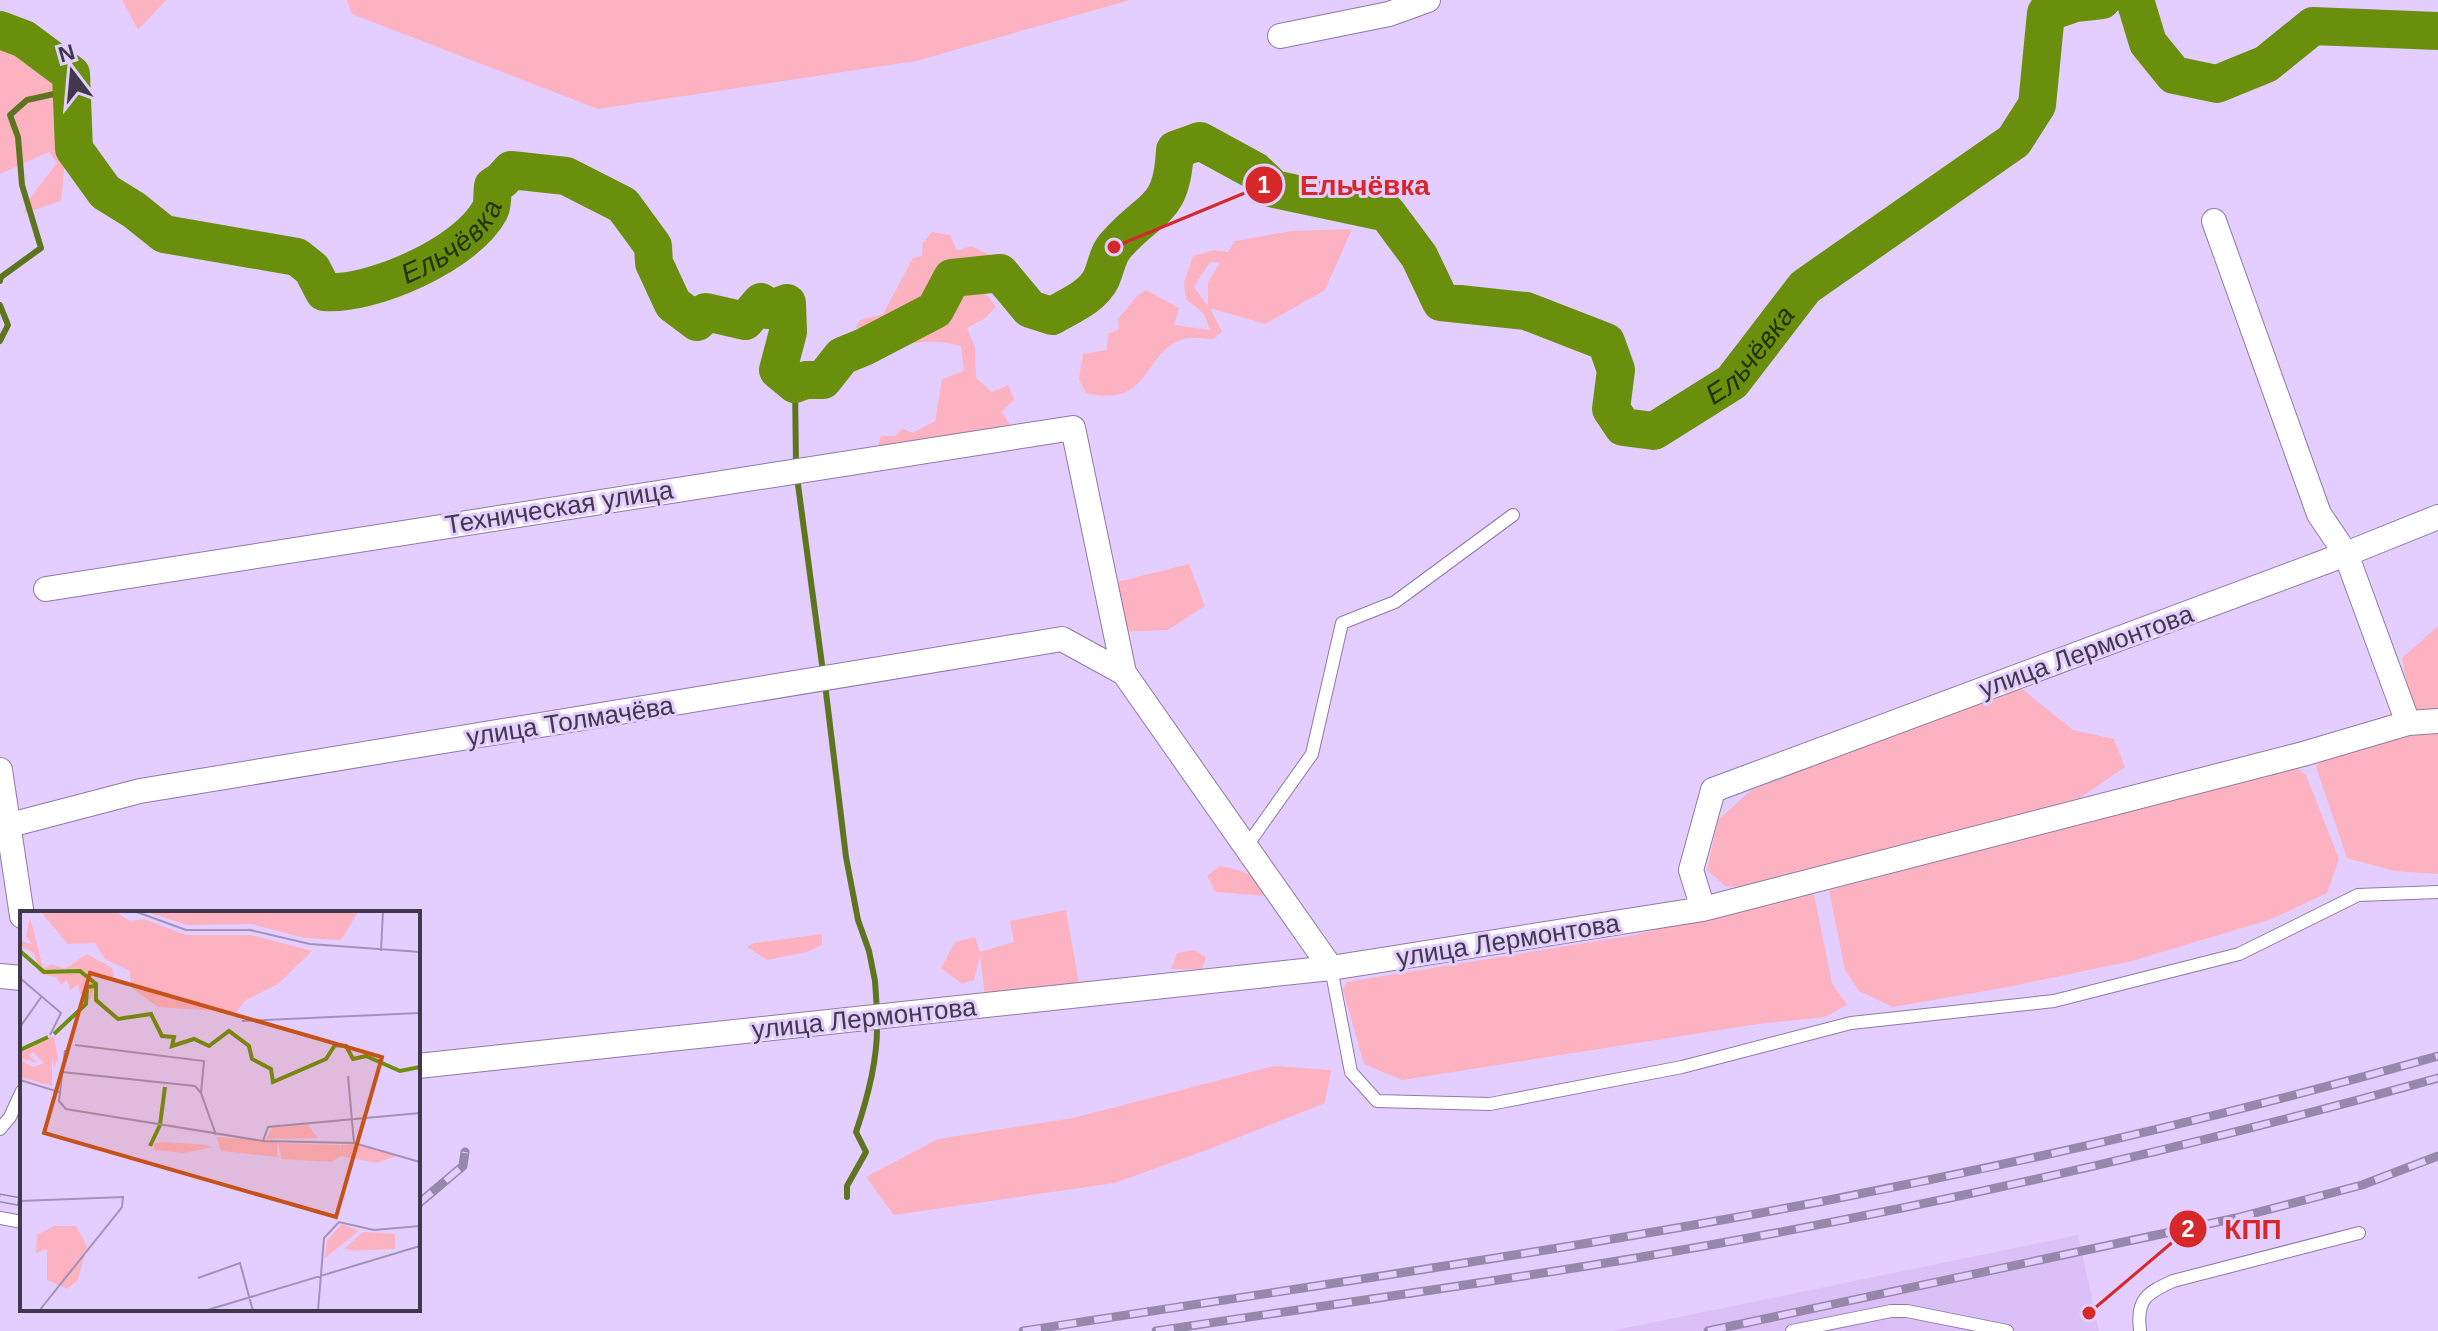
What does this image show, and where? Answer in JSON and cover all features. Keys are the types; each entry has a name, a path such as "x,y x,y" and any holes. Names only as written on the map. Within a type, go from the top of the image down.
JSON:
{"street":[{"path":"1280,36 1389,14 1428,0"},
{"path":"2214,221 2319,514 2346,554 2408,723"},
{"name":"Техническая улица","path":"46,589 1073,428 1124,673"},
{"name":"улица Лермонтова","path":"420,1066 1331,968 1703,909 1691,870 1713,790 2438,517"},
{"name":"улица Толмачёва","path":"10,825 140,791 1062,639 1124,673"},
{"path":"1124,673 1331,968"},
{"path":"1703,909 2303,754 2408,723 2438,721"},
{"path":"0,770 21,911"},
{"path":"0,976 20,978"}],"lane":[{"path":"1246,847 1312,754 1342,623 1395,602 1513,515"},
{"path":"1331,968 1351,1072 1377,1101 1490,1104 1682,1067 1851,1023 2054,1001 2239,954 2358,895 2438,892"},
{"path":"0,1129 10,1117 20,1095"},
{"path":"0,1218 20,1222"},
{"path":"2139,1331 2138,1313 2143,1300 2153,1290 2173,1281 2359,1233"},
{"path":"1792,1331 1891,1311 1907,1311 2007,1331"}],"shaded area":[{"path":"122,0 166,0 138,30"},
{"path":"347,0 1130,0 916,61 598,109 352,14"},
{"path":"0,12 25,22 70,55 72,90 61,201 24,213 27,202 57,163 49,152 0,174"},
{"path":"1352,229 1325,290 1265,324 1210,308 1222,332 1214,339 1189,338 1174,343 1137,385 1125,393 1108,396 1086,393 1079,379 1083,354 1107,350 1108,334 1119,329 1118,319 1137,296 1146,290 1179,308 1174,325 1210,330 1204,314 1186,299 1184,282 1193,256 1214,250 1228,252 1235,241 1291,231","holes":["1210,262 1220,263 1208,282 1208,306 1194,287"]},
{"path":"932,232 950,235 957,251 971,246 982,251 1007,271 1003,288 986,294 996,307 984,319 967,328 975,347 976,378 992,392 1008,385 1014,399 1002,412 1011,427 894,447 878,446 881,436 896,436 902,428 912,433 935,421 942,379 964,371 961,346 929,342 879,348 871,336 878,327 868,328 862,333 856,327 860,320 883,314 913,258 922,256 923,243"},
{"path":"1189,564 1205,606 1168,630 1119,632 1113,583"},
{"path":"2438,626 2438,710 2412,710 2402,658"},
{"path":"2016,684 2073,730 2114,739 2125,767 2080,798 1750,889 1725,886 1707,870 1718,820 1750,791"},
{"path":"2438,732 2438,874 2394,871 2347,858 2316,767 2322,757 2415,734"},
{"path":"2296,767 2306,775 2339,859 2327,893 2272,919 2132,961 1893,1007 1859,991 1845,970 1829,890"},
{"path":"1220,866 1248,874 1258,882 1266,896 1216,892 1207,876"},
{"path":"1813,889 1832,983 1847,1005 1825,1017 1758,1024 1402,1080 1364,1064 1343,990 1346,982 1635,935"},
{"path":"1066,910 1080,989 985,996 980,956 974,980 962,984 941,968 955,942 975,937 980,952 1014,942 1010,921"},
{"path":"822,934 822,945 807,952 767,960 747,947 754,943"},
{"path":"1194,950 1206,957 1202,969 1171,969 1177,953"},
{"path":"1274,1066 1331,1070 1325,1103 1115,1183 894,1215 866,1177 938,1139 1073,1118"},
{"path":"2078,1235 2099,1331 1611,1331"}],"waterway":[{"name":"Ельчёвка","path":"0,30 24,39 71,74 74,149 105,192 164,234 297,257 312,269 324,292 367,287 416,269 440,256 478,226 491,208 493,186 511,170 566,176 623,205 653,246 654,263 673,304 697,322 706,312 745,321 761,302 768,310 787,303 788,332 778,370 795,384 806,380 823,380 842,356 935,310 952,278 1000,273 1030,309 1052,316 1080,300 1101,279 1113,248 1164,197 1173,171 1175,150 1200,141 1255,171 1274,189 1387,213 1419,256 1441,302 1526,311 1606,342 1616,370 1611,409 1623,427 1654,431 1732,382 1805,287 2014,141 2037,105 2046,13 2075,3 2102,0"},
{"name":"Ельчёвка","path":"2135,0 2148,43 2174,75 2217,84 2266,64 2313,26 2438,31"},
{"path":"0,281 1,277 41,248 22,185 18,137 10,115 27,100 72,90"},
{"path":"0,305 8,325 0,341"},
{"path":"795,384 796,466"},
{"path":"797,477 823,672"},
{"path":"825,684 846,857 858,920 869,951 877,1011"},
{"path":"847,1197 847,1186 866,1152 856,1132 871,1078 877,1023"}],"railway":[{"path":"1023,1331 1524,1253 1824,1201 2133,1135 2438,1056"},
{"path":"1156,1331 1571,1269 1834,1222 2138,1156 2438,1078"},
{"path":"420,1202 463,1166 465,1152"},
{"path":"1708,1331 2236,1218 2362,1185 2438,1156"},
{"path":"0,1198 20,1202"}],"place":[{"name":"Ельчёвка","path":"1114,247"},
{"name":"КПП","path":"2089,1313"}]}
